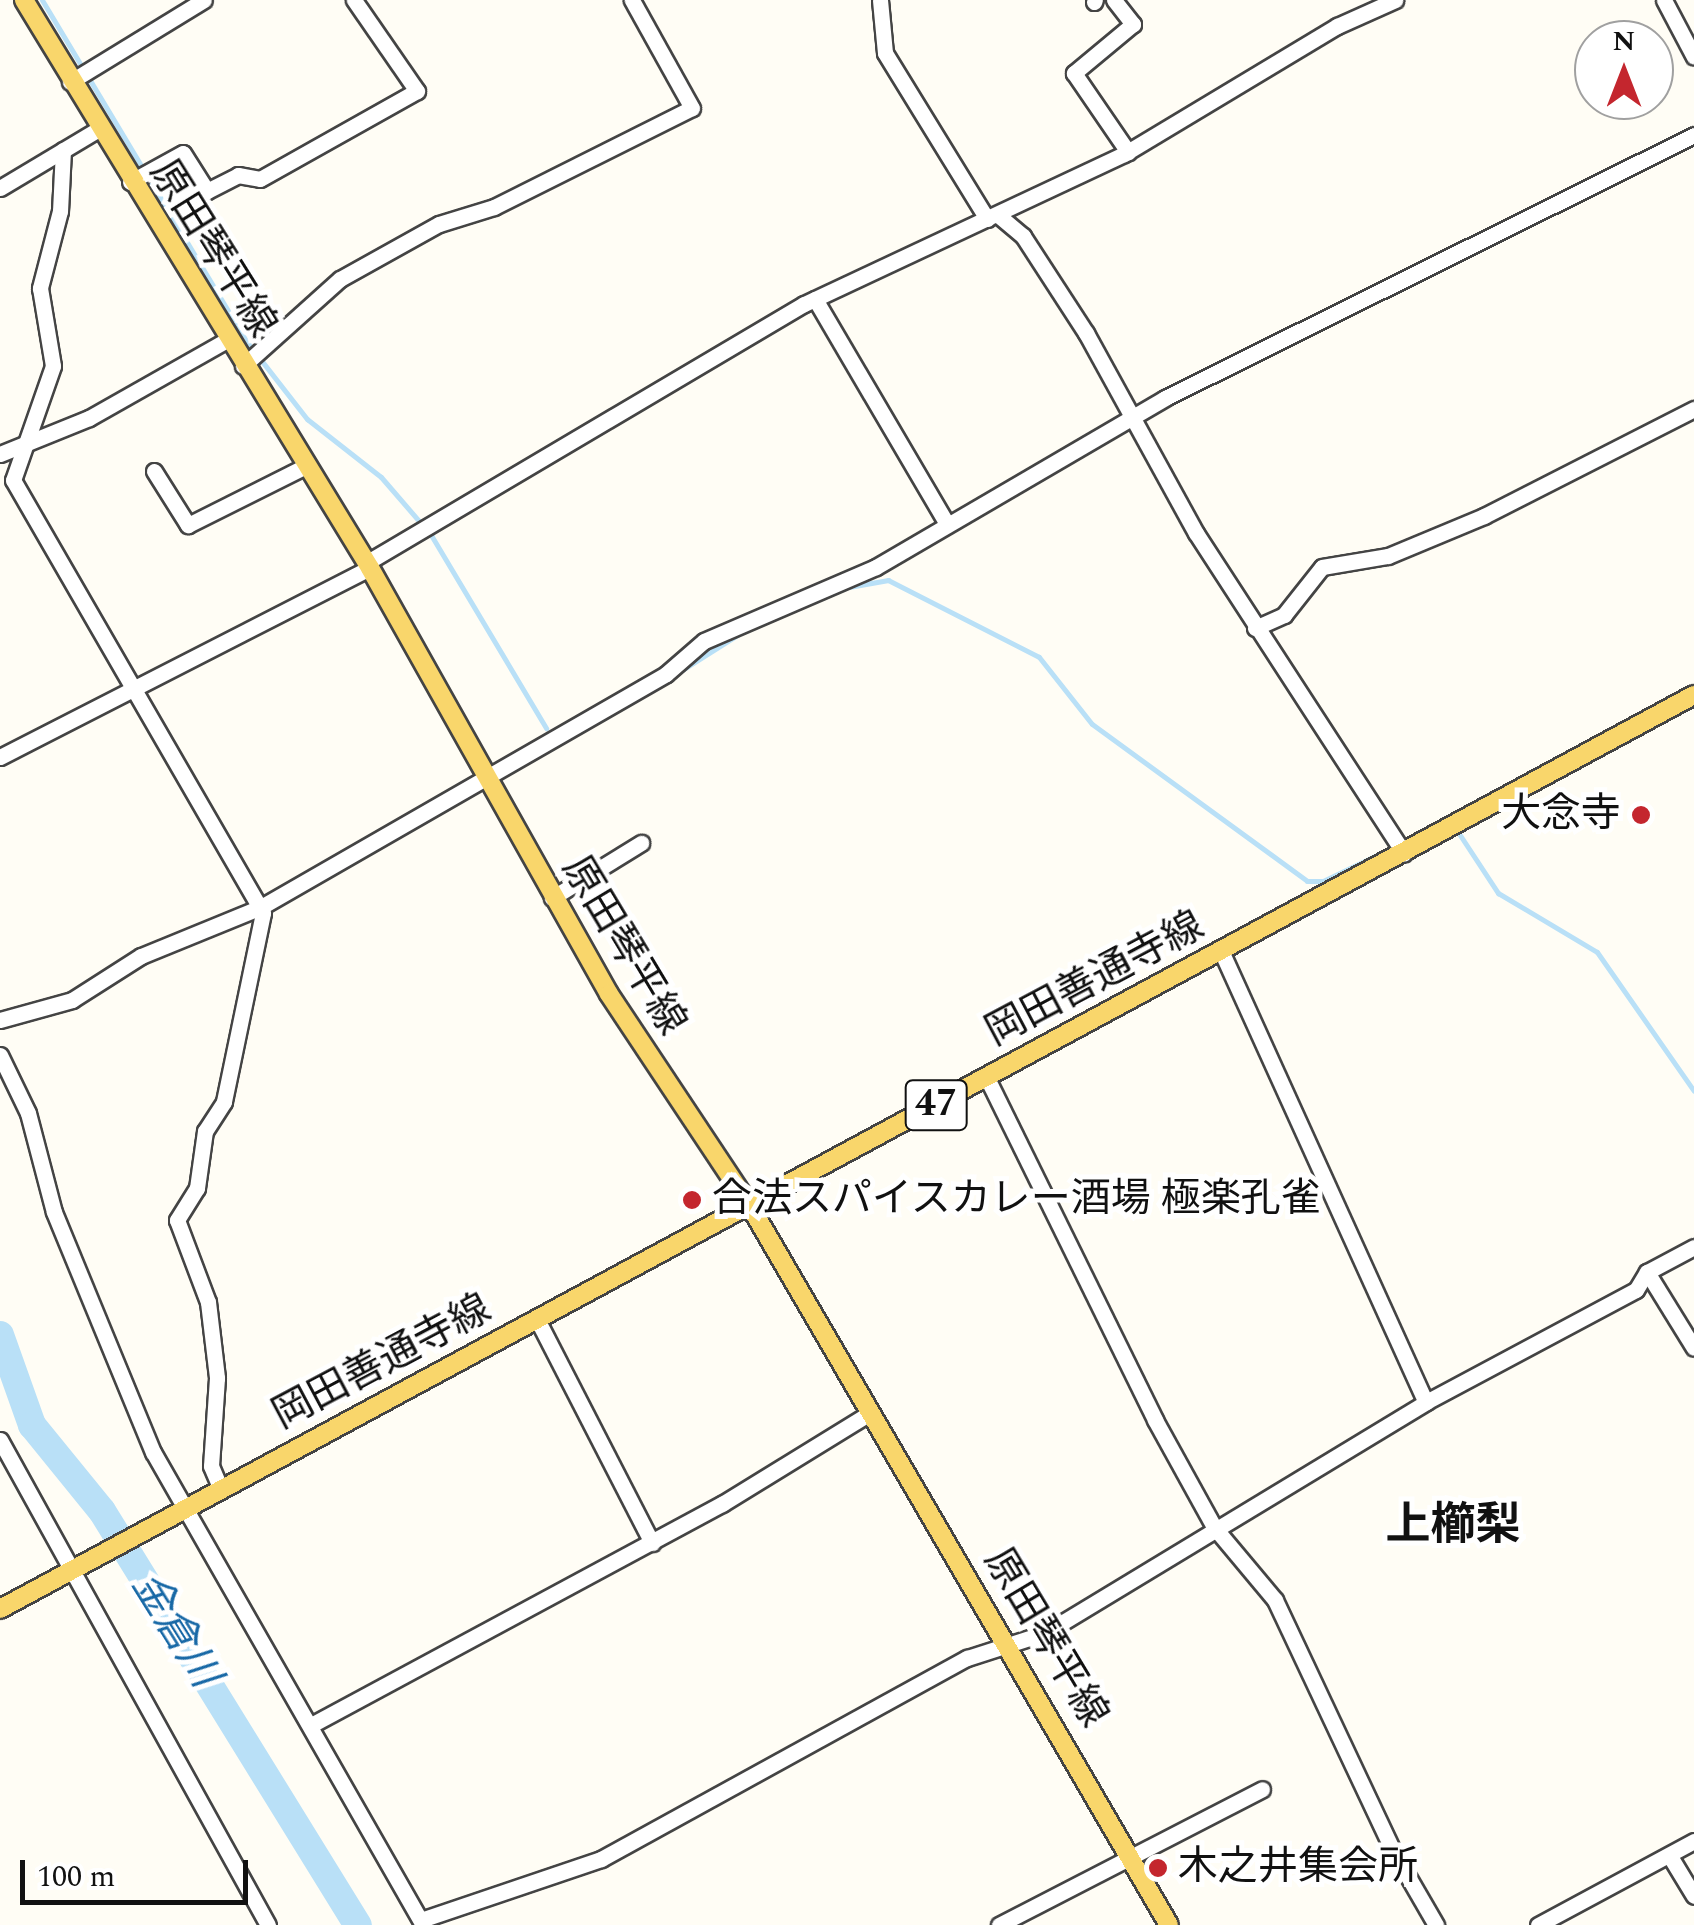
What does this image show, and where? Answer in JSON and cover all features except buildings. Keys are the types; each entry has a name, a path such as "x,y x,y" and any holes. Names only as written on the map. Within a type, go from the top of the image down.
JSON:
{"main road":[{"name":"原田琴平線","path":"24,0 78,77 98,130 138,178 227,340 252,358 306,466 368,566 552,898 750,1206 1169,1925"},
{"name":"岡田善通寺線","path":"0,1609 1222,952 1398,846 1694,695"}],"street":[{"path":"78,77 149,46 204,0"},
{"path":"138,178 183,154 207,192 238,175 260,179 417,90 354,0"},
{"path":"252,358 295,312 373,260 692,108 632,0"},
{"path":"880,0 885,52 992,217 1023,236 1134,414 1254,628 1398,846"},
{"path":"1114,0 1134,24 1106,37 1074,73 1128,152"},
{"path":"1,755 368,566 424,527 815,299 1128,152 1337,26 1396,0"},
{"path":"1664,0 1694,57"},
{"path":"1064,92 1082,84"},
{"path":"0,188 98,130"},
{"path":"0,1020 72,1000 141,956 261,907 666,674 704,642 876,566 945,521 1134,414 1694,135"},
{"path":"64,150 60,211 40,288 53,366 20,444 12,480 261,907 224,1102 205,1131 196,1188 178,1220 208,1302 218,1378 210,1466 220,1490"},
{"path":"815,299 945,521"},
{"path":"0,454 104,411 227,340"},
{"path":"1254,628 1284,615 1322,567 1388,556 1484,516 1694,409"},
{"path":"154,472 188,525 306,466"},
{"path":"552,898 630,859 641,842"},
{"path":"1222,952 1426,1402"},
{"path":"0,1055 114,1362 181,1511 311,1726 422,1922 600,1859 967,1658 1010,1648 1426,1402 1636,1290 1647,1272 1694,1247"},
{"path":"987,1078 1058,1234 1214,1526 1275,1600 1392,1849 1436,1925"},
{"path":"1647,1272 1694,1348"},
{"path":"538,1319 652,1543"},
{"path":"311,1726 652,1543 870,1413"},
{"path":"0,1440 268,1925"},
{"path":"999,1925 1133,1860 1262,1790"},
{"path":"1538,1925 1670,1858 1694,1841"},
{"path":"1670,1858 1694,1896"}],"waterway":[{"path":"42,0 247,342 307,419 381,477 431,535 546,728"},
{"path":"849,587 888,580 1039,657 1092,724 1307,881 1323,881 1450,820"},
{"path":"638,698 742,632"},
{"path":"1456,829 1498,893 1597,952 1694,1091"},
{"name":"金倉川","path":"0,1335 32,1425 102,1511 358,1925"}],"place":[{"name":"大念寺","path":"1641,815"},
{"name":"合法スパイスカレー酒場 極楽孔雀","path":"692,1200"},
{"name":"木之井集会所","path":"1158,1868"}],"district":[{"name":"上櫛梨","path":"1453,1526"}]}
